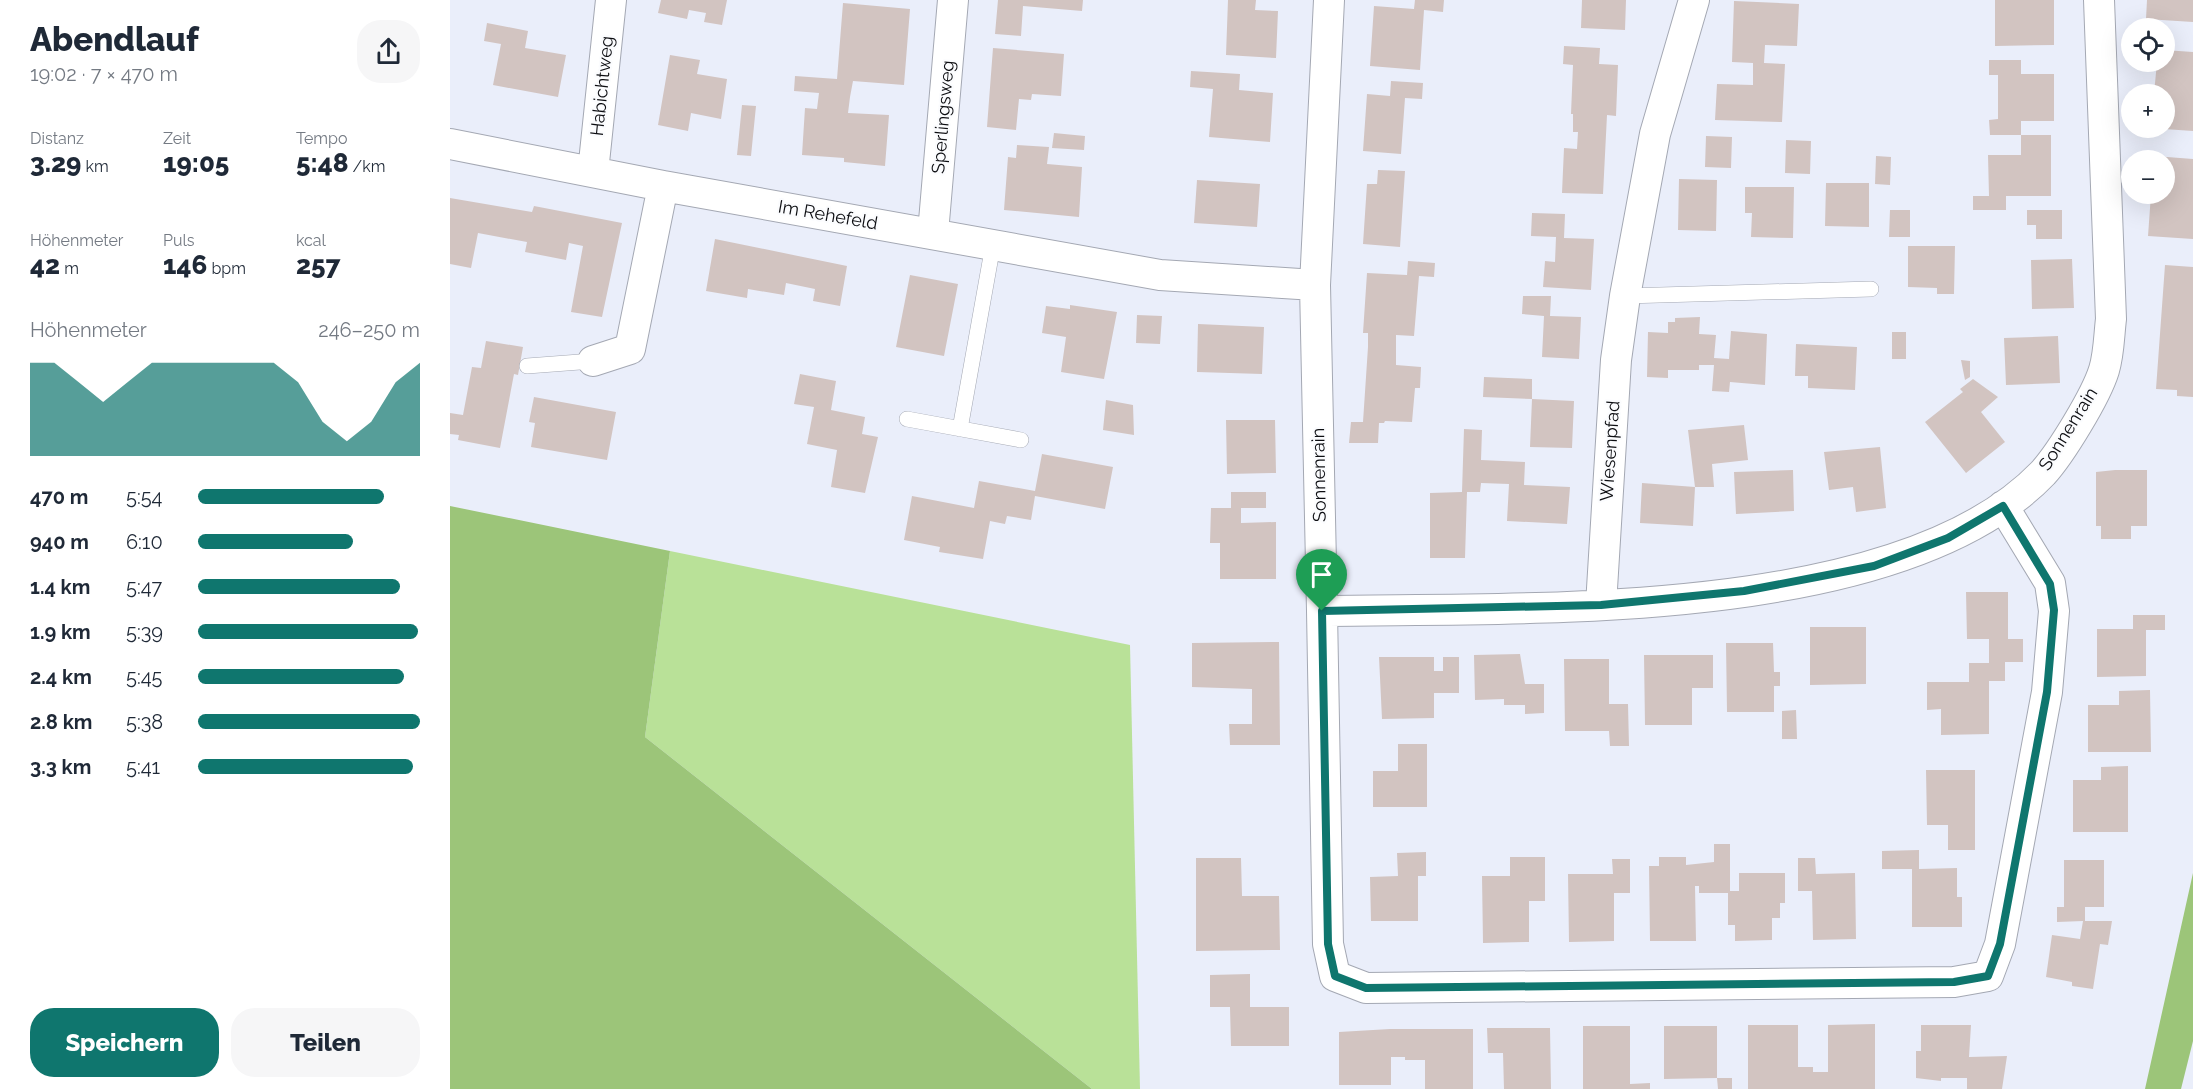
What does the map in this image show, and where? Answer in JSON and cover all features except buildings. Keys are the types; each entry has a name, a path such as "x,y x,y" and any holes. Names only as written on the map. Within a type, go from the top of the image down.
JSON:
{"street":[{"name":"Habichtweg","path":"593,172 610,0"},
{"name":"Sperlingsweg","path":"933,233 953,0"},
{"name":"Sonnenrain","path":"1329,0 1315,285 1322,611 1601,605 1744,591 1874,566 1948,538 2003,506 2043,472 2080,418 2104,370 2111,308 2099,0"},
{"name":"Wiesenpfad","path":"1601,605 1616,360 1625,296 1655,134 1694,0"},
{"name":"Im Rehefeld","path":"450,144 663,186 1160,275 1315,285"},
{"path":"593,361 630,349 663,186"},
{"path":"1322,611 1328,944 1335,976 1366,988 1954,982 1988,976 2000,944 2047,692 2054,610 2050,584 2003,506"}],"lane":[{"path":"960,429 993,245"},
{"path":"1625,296 1870,289"},
{"path":"527,366 593,361"},
{"path":"907,419 1021,440"}],"green space":[{"path":"450,506 670,551 645,737 1092,1089 450,1089"},
{"path":"670,551 1130,645 1140,1089 1092,1089 645,737"},
{"path":"2193,873 2193,1041 2181,1089 2145,1089"}],"route":[{"path":"2003,506 2050,584 2054,610 2047,692 2000,944 1988,976 1954,982 1366,988 1335,976 1328,944 1322,611 1601,605 1744,591 1874,566 1948,538 2003,506"}]}
